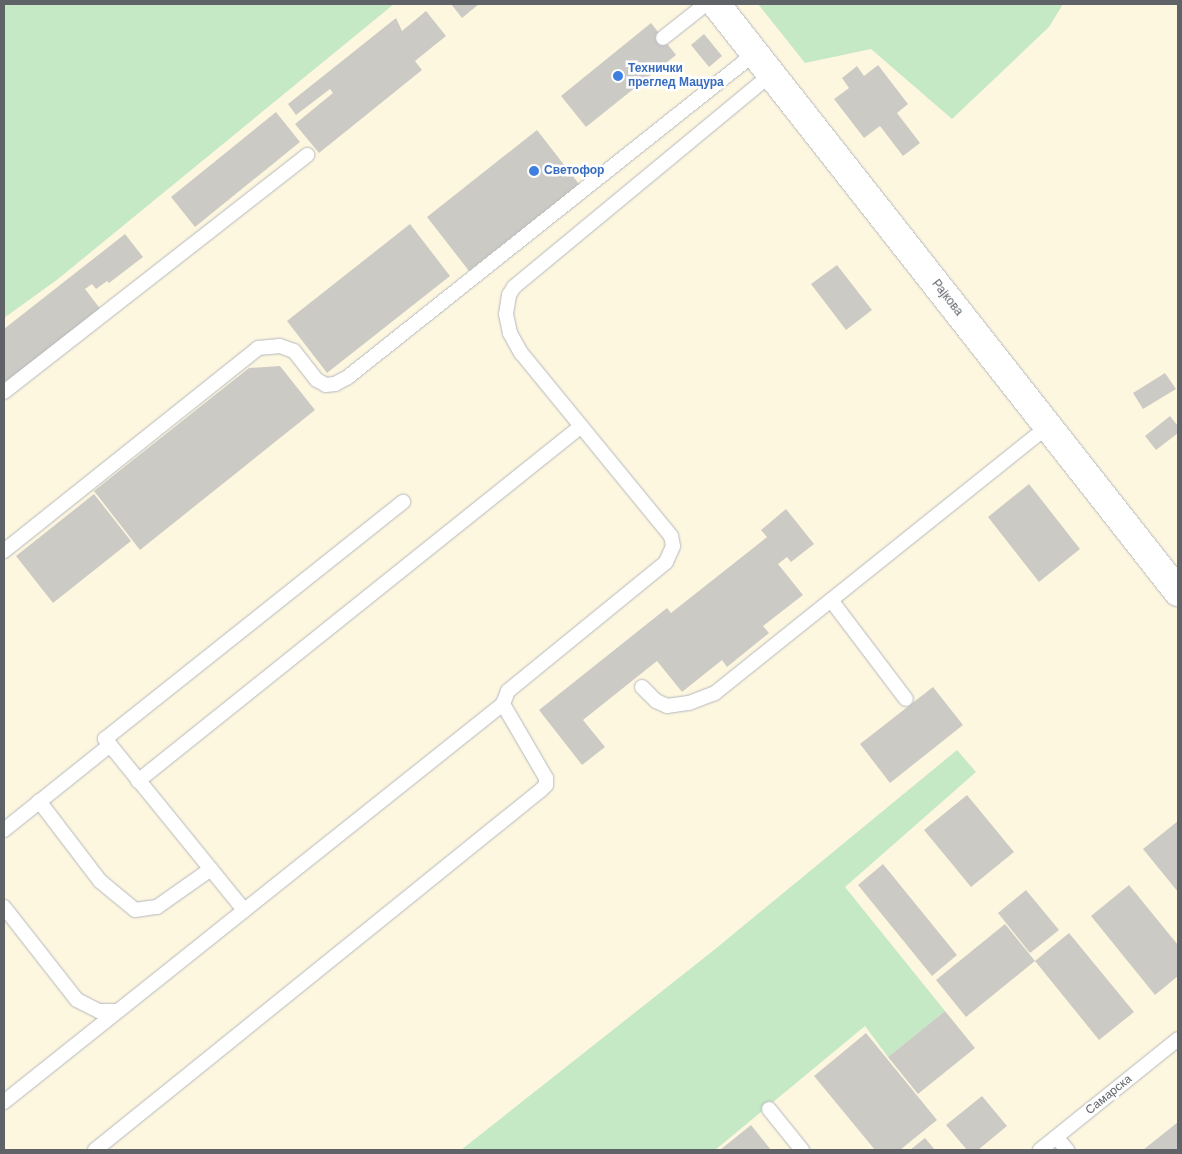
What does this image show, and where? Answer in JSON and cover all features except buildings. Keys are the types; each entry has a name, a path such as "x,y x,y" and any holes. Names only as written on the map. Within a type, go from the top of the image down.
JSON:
{"street":[{"name":"Рајкова","path":"716,4 1178,592"}],"lane":[{"path":"663,38 706,4"},
{"path":"4,1102 503,704 508,691 666,562 673,546 671,536 521,353 510,333 506,314 514,287 762,64"},
{"path":"4,551 258,348 280,346 294,351 317,380 326,385 335,384 348,377 762,64"},
{"path":"4,392 308,155"},
{"path":"642,687 656,701 667,706 689,703 715,693 1048,426"},
{"path":"138,780 580,427"},
{"path":"244,910 105,739 403,502"},
{"path":"831,600 906,699"},
{"path":"95,1150 546,785 546,778 503,704"},
{"path":"4,830 110,745"},
{"path":"39,802 100,881 135,910 157,907 211,869"},
{"path":"4,907 76,1000 99,1011 116,1011"},
{"name":"Самарска","path":"1040,1150 1178,1039"},
{"path":"769,1109 802,1150"},
{"path":"1056,1138 1067,1150"}],"shaded area":[{"path":"4,4 1178,4 1178,1150 4,1150"}],"green space":[{"path":"4,4 394,4 58,279 4,318"},
{"path":"758,4 1063,4 1049,27 952,119 871,49 805,63"},
{"path":"957,750 976,772 845,887 945,1011 888,1057 865,1026 715,1150 461,1150 714,950"}],"place":[{"name":"Технички преглед Мацура","path":"618,76"},
{"name":"Светофор","path":"534,171"}]}
